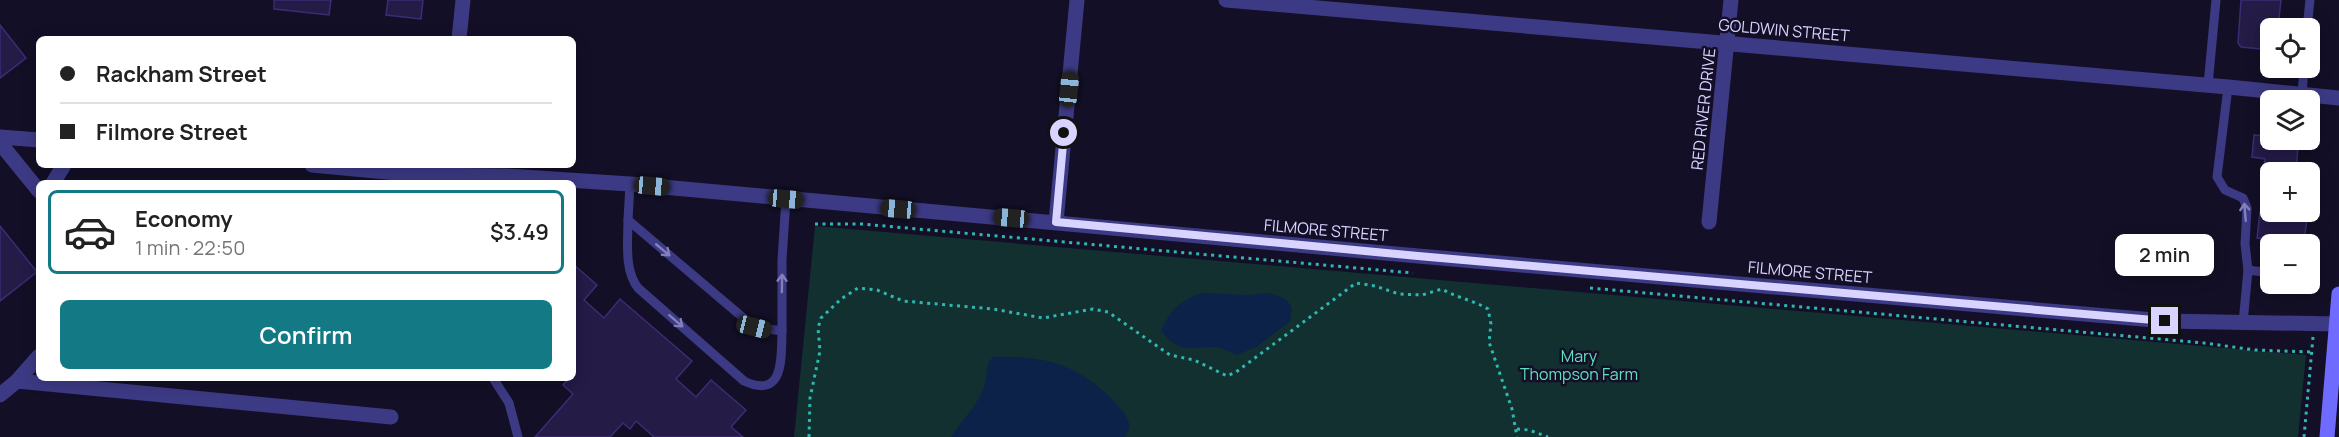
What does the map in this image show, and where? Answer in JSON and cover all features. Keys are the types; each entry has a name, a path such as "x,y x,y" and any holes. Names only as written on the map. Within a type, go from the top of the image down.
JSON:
{"main road":[{"path":"2327,437 2339,294"}],"street":[{"path":"459,36 463,0"},
{"path":"1056,222 1077,0"},
{"name":"GOLDWIN STREET","path":"1226,0 2260,90"},
{"name":"RED RIVER DRIVE","path":"1709,222 1731,0"},
{"name":"GOLDWIN STREET","path":"2320,96 2339,98"},
{"path":"0,137 36,140"},
{"path":"0,142 36,186"},
{"name":"FILMORE STREET","path":"344,168 418,175 452,174 571,180"},
{"name":"FILMORE STREET","path":"576,180 2165,321 2337,324"},
{"path":"0,395 17,381 36,359"},
{"path":"17,381 81,383 391,417"}],"lane":[{"path":"2208,85 2216,0"},
{"path":"2308,18 2310,0"},
{"path":"2228,87 2217,177 2225,190 2243,198 2247,208 2245,244 2248,270 2243,323"},
{"path":"630,184 629,270 632,280 638,288 744,381 757,387 765,387 773,381 780,370 782,260 786,199"},
{"path":"628,220 754,327 782,331"},
{"path":"2248,270 2260,272"},
{"path":"495,381 509,403 518,437"}],"path":[{"path":"815,224 862,224 1415,273"},
{"path":"809,437 810,398 820,351 818,328 821,318 841,299 858,288 878,290 903,301 993,309 1043,318 1093,309 1108,312 1170,355 1194,360 1227,376 1236,372 1356,283 1376,286 1399,294 1422,295 1442,289 1457,298 1475,302 1488,309 1491,324 1490,342 1512,410 1517,437"},
{"path":"1589,288 2204,343 2255,350 2312,352"},
{"path":"2304,437 2313,335"},
{"path":"1517,429 1529,430 1548,437"}],"green space":[{"name":"Mary Thompson Farm","path":"815,226 2306,355 2298,437 794,437"}],"water":[{"path":"1201,293 1247,295 1269,293 1286,299 1292,308 1290,321 1258,346 1237,355 1217,347 1185,348 1179,346 1161,331 1176,307"},
{"path":"993,357 1046,361 1076,372 1104,391 1124,413 1129,424 1128,432 1125,437 951,437 979,399 989,363"}],"building":[{"path":"274,0 331,0 329,15 274,9"},
{"path":"388,0 423,0 421,19 386,15"},
{"path":"2241,0 2281,0 2279,18 2260,18 2260,49 2241,47 2238,43"},
{"path":"0,25 26,58 0,78"},
{"path":"2254,135 2260,135 2260,150 2298,150 2297,162 2265,162 2265,159 2252,157"},
{"path":"2260,212 2260,222 2307,222 2305,234 2260,234 2260,238 2257,238"},
{"path":"0,226 36,273 0,301"},
{"path":"576,267 597,285 584,300 604,318 620,299 692,361 676,379 696,397 711,380 746,410 731,427 743,437 654,437 636,421 630,429 623,423 610,437 535,437 573,394 563,385 566,381 576,381"}],"route":[{"path":"1064,133 1056,222 2165,321"}]}
